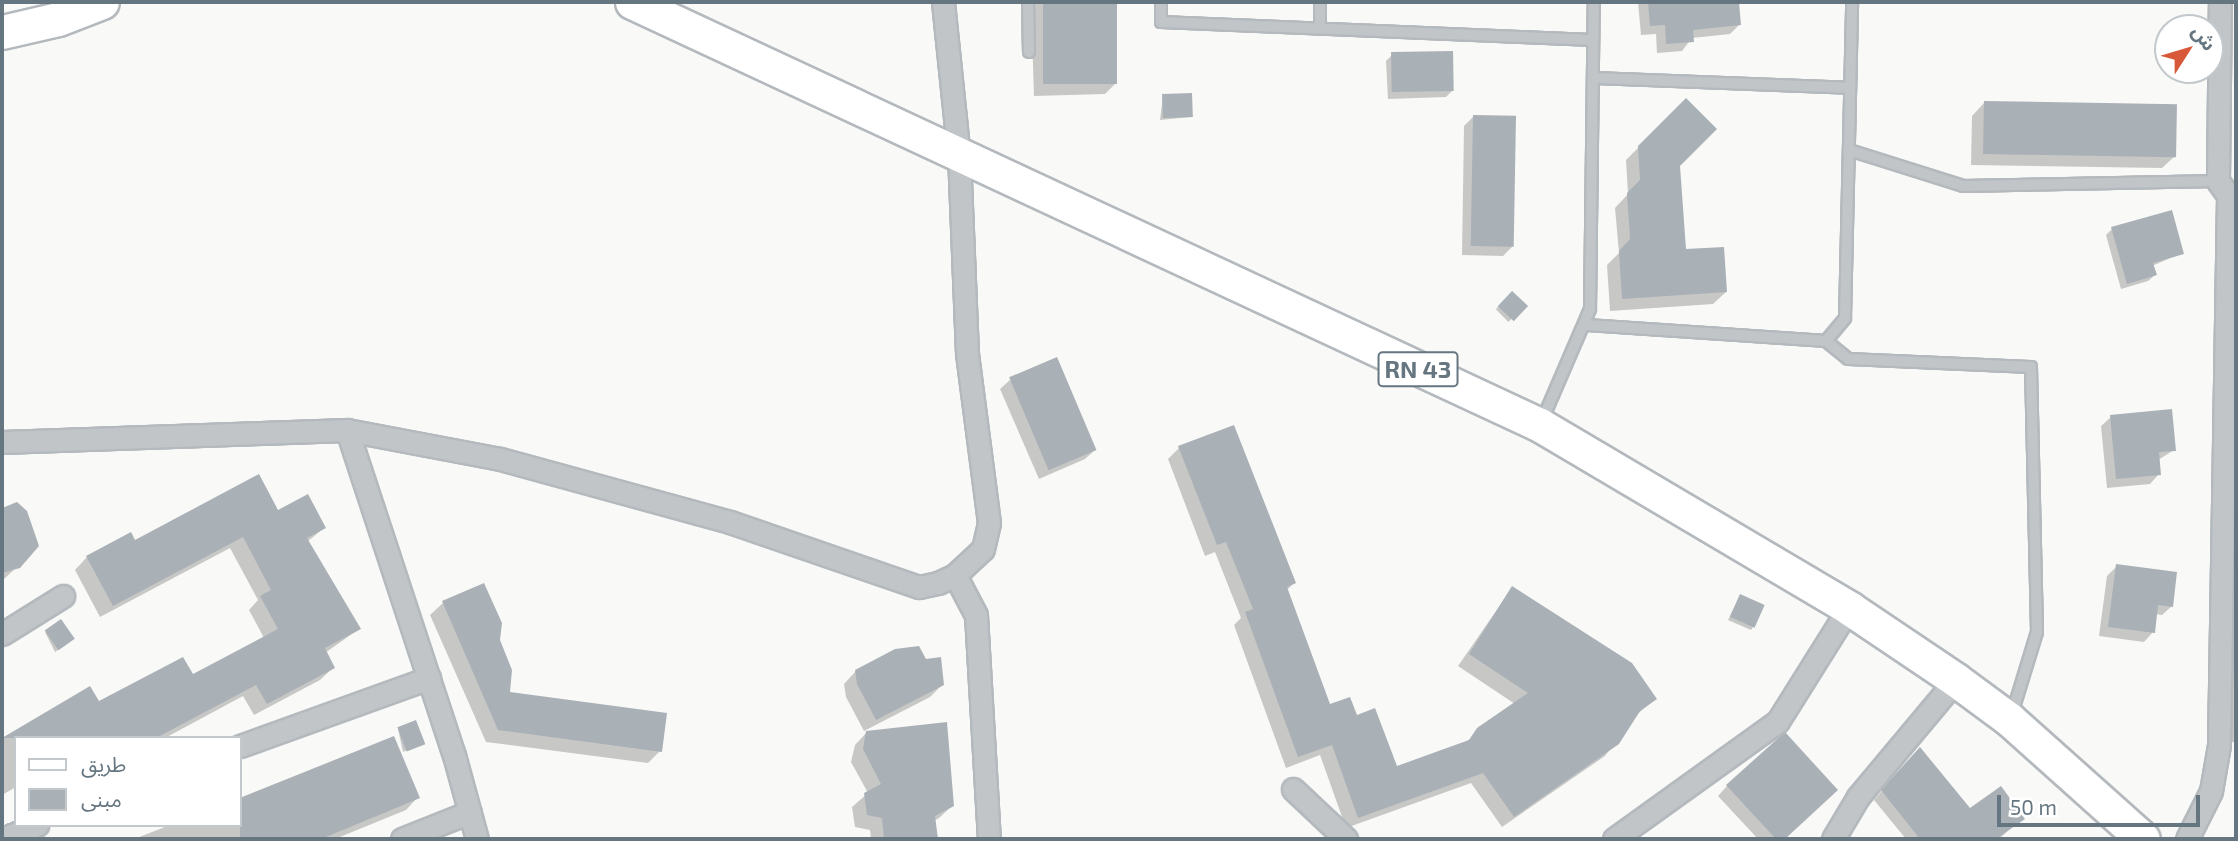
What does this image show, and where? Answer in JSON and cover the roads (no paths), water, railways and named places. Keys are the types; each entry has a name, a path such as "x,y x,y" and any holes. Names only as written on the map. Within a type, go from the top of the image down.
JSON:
{"main road":[{"path":"2,32 58,19 102,2"},
{"name":"RN 43","path":"632,2 959,157 1540,425 1849,608 1956,680 2010,720 2143,839"}],"street":[{"path":"2,442 346,430 500,459 730,522 919,587 955,575 983,549 989,523 967,354 959,157 943,2"},
{"path":"2187,839 2211,790 2219,745 2229,508 2228,191 2220,2"},
{"path":"346,430 429,678 477,839"},
{"path":"955,575 976,615 989,839"},
{"path":"2,634 63,596"},
{"path":"1614,839 1777,721 1849,608"},
{"path":"242,745 429,678"},
{"path":"1833,839 1858,797 1956,680"},
{"path":"1293,789 1346,839"},
{"path":"402,839 470,812"},
{"path":"2,839 32,827"}],"lane":[{"path":"1028,2 1029,52"},
{"path":"1161,2 1161,22 1320,25 1594,40"},
{"path":"1320,2 1320,25"},
{"path":"1540,425 1587,325 1594,2"},
{"path":"1826,341 1845,318 1852,2"},
{"path":"1593,78 1850,88"},
{"path":"1849,150 1963,186 2228,191"},
{"path":"1587,325 1826,341 1848,359 2031,367 2037,632 2010,720"}]}
